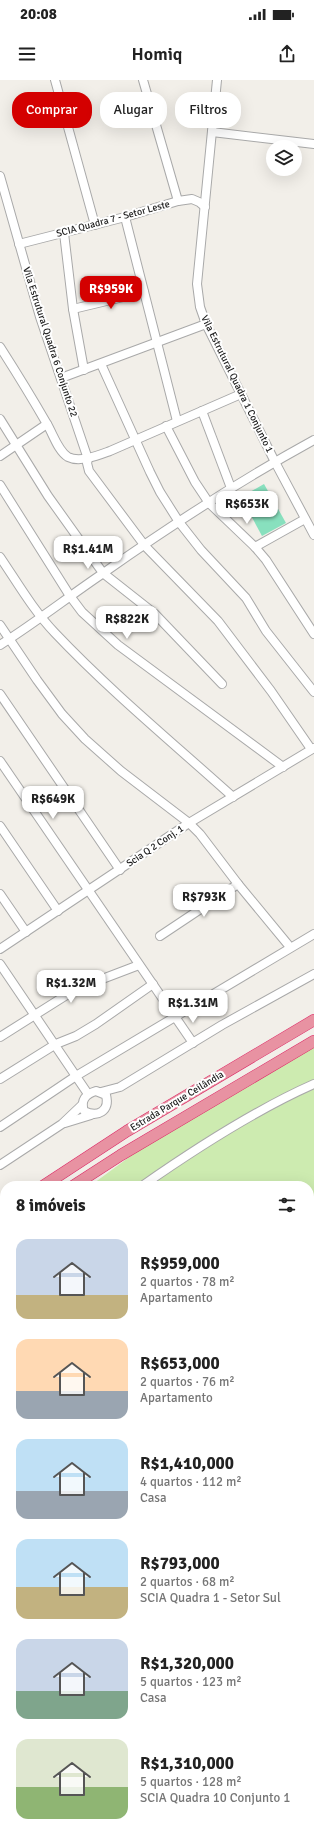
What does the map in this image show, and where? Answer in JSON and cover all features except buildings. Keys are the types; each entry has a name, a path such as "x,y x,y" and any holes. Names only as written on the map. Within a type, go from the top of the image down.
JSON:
{"highway":[{"name":"Estrada Parque Ceilândia","path":"50,1181 126,1130 314,1020"},
{"name":"Estrada Parque Ceilândia","path":"81,1181 121,1155 314,1041"}],"street":[{"path":"55,80 95,225"},
{"path":"143,80 178,201"},
{"name":"Vila Estrutural Quadra 1 Conjunto 1","path":"217,80 197,284 200,307 206,324 274,462 314,535"},
{"path":"212,132 314,144"},
{"name":"Vila Estrutural Quadra 6 Conjunto 22","path":"0,177 40,316 88,459 87,463 89,471 145,546 218,621 271,691 312,749"},
{"name":"SCIA Quadra 7 - Setor Leste","path":"19,244 125,217 178,201 192,199 205,207"},
{"path":"125,217 177,421"},
{"path":"64,233 73,309 84,370"},
{"path":"73,309 144,292"},
{"path":"61,378 206,324"},
{"path":"0,347 47,424 61,450 68,457 88,459 136,440 241,394"},
{"path":"102,364 160,492 179,522 201,550 246,598 266,631 314,692"},
{"path":"202,411 231,488"},
{"path":"0,419 48,496 102,573 155,614 222,684"},
{"path":"0,456 17,446 47,424"},
{"path":"166,426 194,482 209,503 255,547 266,560 314,634"},
{"path":"0,645 102,573 231,488 314,440"},
{"path":"0,485 70,596 82,612 118,645 283,766"},
{"path":"255,547 305,519"},
{"path":"0,557 41,617 54,632 131,706 233,797"},
{"path":"0,625 62,714 85,739 121,771 200,834 238,884 290,947"},
{"path":"0,694 120,870"},
{"name":"Scia Q 2 Conj. 1","path":"0,949 189,824 312,749"},
{"path":"0,761 193,1042"},
{"path":"0,826 58,911"},
{"path":"160,936 238,884"},
{"path":"0,894 26,932"},
{"path":"0,1127 76,1076 314,934"},
{"path":"0,964 36,1014 88,1094"},
{"path":"0,1037 76,989 139,965"},
{"path":"0,1165 62,1124 82,1105 88,1094 96,1091 100,1092 120,1087 193,1042 314,974"},
{"path":"0,1079 56,1044 76,1036 96,1024 153,984"},
{"path":"149,1181 186,1155 292,1094 314,1084"},
{"path":"62,1124 100,1113 120,1087"},
{"path":"100,1092 106,1095 108,1102"},
{"path":"82,1105 84,1111 91,1115"}],"green space":[{"path":"264,484 286,523 262,536 241,497"},
{"path":"314,1040 314,1181 97,1181 174,1124"}]}
